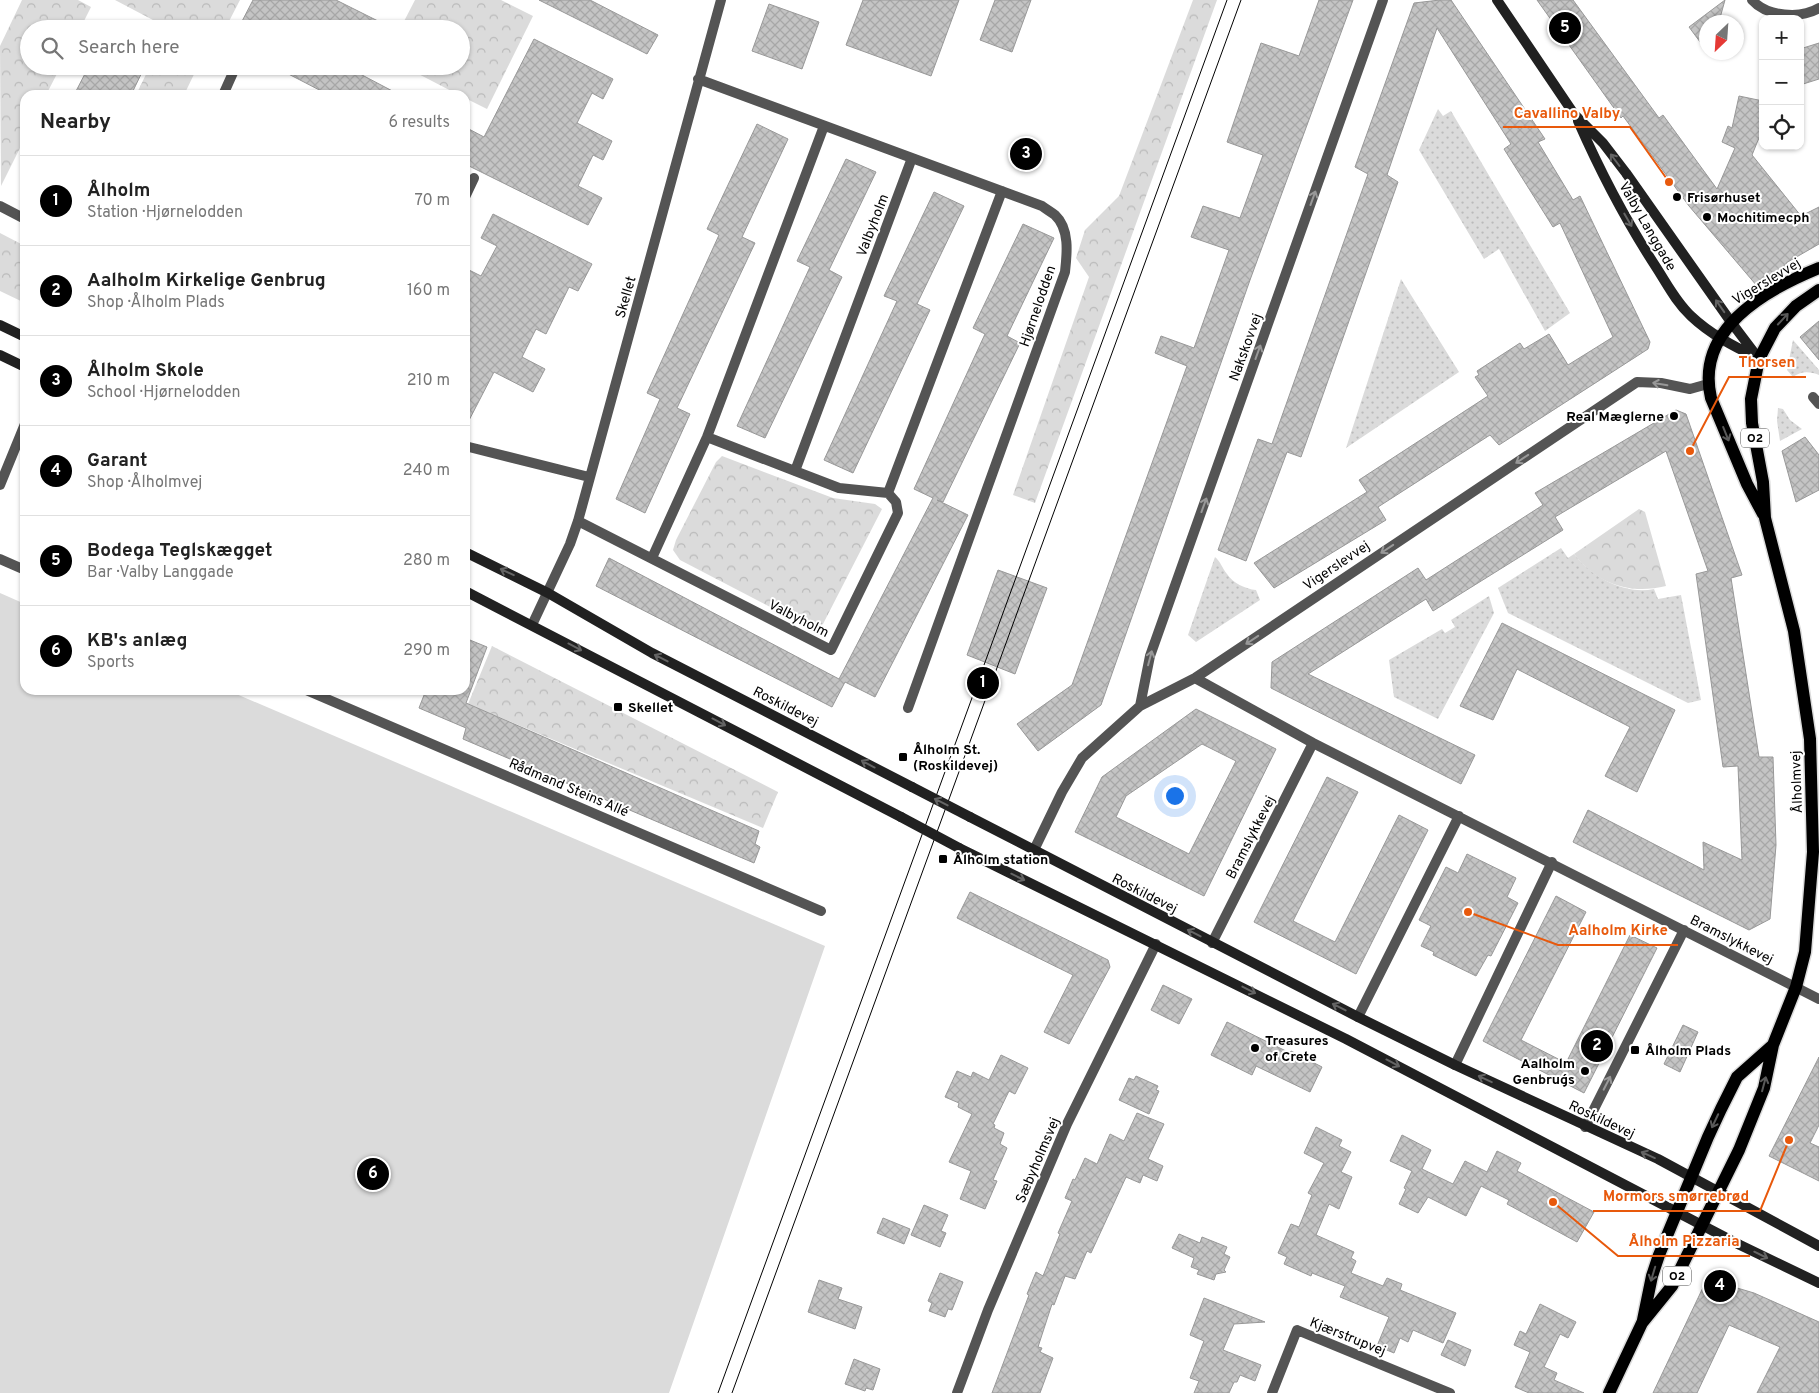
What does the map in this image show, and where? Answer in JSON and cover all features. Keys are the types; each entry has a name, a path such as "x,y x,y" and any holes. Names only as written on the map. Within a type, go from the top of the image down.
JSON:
{"main road":[{"name":"Vigerslevvej","path":"1731,322 1748,307 1819,268"},
{"name":"O2","path":"1759,359 1781,320 1796,306 1819,290"},
{"name":"O2","path":"1719,338 1731,322"},
{"name":"Ålholmvej","path":"1719,338 1711,359 1708,384 1711,398 1747,484 1765,518"},
{"name":"Ålholmvej","path":"1642,1323 1672,1286 1739,1150 1764,1088 1773,1045 1796,987 1805,952 1816,850 1815,769 1794,631 1765,518 1763,482 1752,423 1751,399 1759,359"},
{"name":"Ålholmvej","path":"1609,1393 1642,1323 1652,1276 1676,1212 1708,1137 1737,1077 1773,1045"}],"street":[{"name":"Skellet","path":"532,625 570,544 578,521 721,0"},
{"name":"Nakskovvej","path":"1140,706 1150,656 1383,0"},
{"name":"Valby Langgade","path":"1497,0 1574,114 1606,180 1648,255 1669,288 1690,315 1719,338 1759,359"},
{"path":"1752,0 1758,6 1783,15 1811,13 1819,8"},
{"path":"224,90 232,75"},
{"name":"Hjørnelodden","path":"698,79 1042,206 1056,216 1064,230 1068,250 1065,272 908,708"},
{"name":"Valby Langgade","path":"1574,114 1602,143 1620,166 1759,359"},
{"path":"652,558 707,437 824,126"},
{"name":"Valbyholm","path":"795,471 912,158"},
{"path":"470,186 474,178"},
{"path":"707,437 839,488 888,493 1002,191"},
{"path":"0,206 20,216"},
{"path":"0,325 20,335"},
{"path":"0,355 20,365"},
{"name":"Vigerslevvej","path":"1034,850 1062,792 1082,758 1140,706 1194,678 1637,382 1661,383 1690,389 1708,384"},
{"path":"0,485 20,436"},
{"path":"470,447 589,477"},
{"name":"Valbyholm","path":"578,521 831,650 898,514 896,502 888,493"},
{"name":"Roskildevej","path":"470,554 548,593 652,653 1212,943 1455,1065 1658,1159 1819,1246"},
{"path":"0,559 20,568"},
{"path":"470,594 959,848 1346,1039 1676,1212 1819,1283"},
{"name":"Bramslykkevej","path":"1194,678 1313,743 1552,862 1819,999"},
{"name":"Rådmand Steins Allé","path":"318,695 821,911"},
{"name":"Bramslykkevej","path":"1212,943 1313,743"},
{"path":"1358,1017 1459,816"},
{"path":"1455,1065 1552,862"},
{"path":"1586,1127 1684,930"},
{"name":"Sæbyholmsvej","path":"957,1393 988,1310 1067,1124 1156,944"},
{"name":"Kjærstrupvej","path":"1272,1393 1297,1330 1450,1393"}],"green space":[{"path":"22,0 78,0 91,7 84,20 20,20 20,75 56,75 49,90 20,90 20,148 1,186 0,46"},
{"path":"115,0 240,0 230,20 153,20"},
{"path":"415,0 501,0 533,16 487,109 470,100 470,90 449,90 420,75 470,75 470,20 405,20"},
{"path":"1193,0 1217,0 1035,503 1013,495 1089,277 1076,258 1085,230 1119,196"},
{"path":"146,75 194,75 186,90 138,90"},
{"path":"1438,109 1443,116 1451,111 1570,313 1545,331 1499,249 1484,259 1419,150"},
{"path":"0,233 20,243 20,301 0,291"},
{"path":"1401,279 1459,372 1346,448"},
{"path":"1793,340 1819,370 1819,375 1805,372 1793,377 1787,370"},
{"path":"1778,408 1783,409 1790,420 1802,429 1780,441 1777,421"},
{"path":"722,456 833,498 875,504 882,509 823,624 813,628 797,621 680,560 673,550 676,540 716,462"},
{"path":"1639,509 1645,512 1666,586 1640,589 1615,585 1593,573 1574,554"},
{"path":"1561,548 1568,558 1574,554 1599,577 1620,587 1643,590 1654,589 1658,599 1681,595 1701,700 1688,703 1508,613 1498,588"},
{"path":"1215,557 1225,572 1236,583 1256,590 1260,600 1196,642 1188,635"},
{"path":"0,593 20,602 20,695 239,695 825,946 669,1393 0,1393"},
{"path":"1489,596 1494,613 1438,719 1394,697 1389,660 1442,629 1445,633 1455,627 1451,620"},
{"path":"492,646 778,792 763,828 468,704"}],"building":[{"path":"253,0 336,0 376,20 243,20"},
{"path":"539,0 590,0 658,35 647,54"},
{"path":"863,0 959,0 931,76 846,45"},
{"path":"995,0 1031,0 1012,52 980,40"},
{"path":"1319,0 1353,0 1250,280 1101,705 1038,751 1017,724 1072,685 1187,366 1155,353 1161,336 1194,348 1229,250 1191,237 1203,206 1240,218 1263,155 1227,142 1261,43 1299,56"},
{"path":"1451,0 1545,139 1538,142 1573,200 1580,196 1650,342 1648,349 1499,445 1490,435 1378,507 1386,520 1274,588 1254,563 1367,492 1359,480 1488,396 1475,377 1479,375 1477,371 1520,343 1524,349 1549,334 1568,365 1613,337 1560,223 1553,227 1504,149 1511,144 1437,28 1387,175 1398,182 1301,457 1287,452 1246,561 1218,550 1258,439 1272,444 1368,174 1355,167 1414,3"},
{"path":"1537,0 1573,0 1659,118 1663,115 1717,189 1735,148 1722,142 1728,126 1732,128 1739,96 1759,100 1759,138 1752,155 1801,216 1819,207 1819,244 1786,263 1789,268 1757,286 1689,206 1623,116 1621,118"},
{"path":"1725,0 1721,15 1705,15"},
{"path":"769,4 819,22 802,69 752,51"},
{"path":"1699,20 1699,41 1689,27"},
{"path":"534,39 613,79 603,99 592,93 577,123 612,141 603,160 593,155 578,186 602,198 588,225 470,166 470,130 484,137"},
{"path":"1819,43 1819,79 1804,84 1804,60 1804,48"},
{"path":"84,75 141,75 133,90 77,90"},
{"path":"290,75 362,75 391,90 319,90"},
{"path":"757,124 788,139 742,237 755,243 677,408 690,414 645,513 616,499 660,399 647,393 719,235 707,229"},
{"path":"846,159 876,172 829,270 842,277 765,438 737,426 810,267 797,261"},
{"path":"934,192 964,206 917,304 930,310 853,473 824,460 897,301 884,296"},
{"path":"493,214 592,264 578,291 569,287 546,334 536,329 522,357 545,369 533,392 494,372 470,418 470,270 481,276 497,246 481,238"},
{"path":"1023,224 1054,238 1007,336 1020,343 943,502 937,500 968,515 875,697 845,682 832,707 596,586 609,558 839,679 933,498 914,489 985,334 973,328"},
{"path":"1819,321 1819,360 1800,337"},
{"path":"1676,410 1686,414 1742,575 1731,578 1759,757 1773,757 1776,845 1770,919 1749,930 1573,842 1588,810 1704,870 1703,842 1742,860 1738,766 1723,767 1696,574 1708,571 1666,451 1555,517 1563,530 1433,611 1426,599 1308,674 1475,755 1461,784 1271,688 1272,662 1418,568 1426,580 1543,505 1535,493"},
{"path":"1805,437 1819,455 1819,490 1796,502 1782,451"},
{"path":"998,570 1047,588 1015,674 967,655"},
{"path":"1502,623 1675,710 1637,792 1605,776 1630,727 1517,669 1493,720 1460,706"},
{"path":"470,640 487,647 470,692"},
{"path":"424,695 469,695 466,703 759,831 755,844 760,847 754,863 463,739 466,728 419,708"},
{"path":"1196,709 1276,749 1204,896 1075,832 1102,777","holes":["1202,744 1236,761 1189,854 1116,817 1126,796"]},
{"path":"1327,777 1358,792 1293,921 1335,942 1399,815 1428,830 1356,974 1254,922"},
{"path":"1467,854 1516,878 1507,897 1518,903 1491,956 1488,955 1476,976 1433,955 1434,952 1421,946 1431,926 1419,920 1446,867 1458,873"},
{"path":"970,892 1108,960 1110,967 1069,1044 1044,1032 1073,975 957,918"},
{"path":"1556,896 1586,912 1521,1040 1566,1063 1630,935 1657,948 1584,1093 1483,1041"},
{"path":"1163,985 1192,999 1179,1024 1151,1010"},
{"path":"1227,1022 1322,1067 1310,1092 1256,1066 1252,1075 1211,1055"},
{"path":"1683,1025 1698,1032 1680,1072 1664,1064"},
{"path":"1001,1055 1028,1068 1015,1094 1009,1091 993,1124 995,1125 994,1128 1004,1133 1000,1144 1007,1148 993,1180 997,1181 985,1209 960,1199 971,1171 949,1162 972,1114 958,1107 959,1103 945,1097 957,1071 971,1077 973,1072 989,1080"},
{"path":"1819,1057 1819,1125 1810,1143 1819,1147 1819,1181 1769,1156"},
{"path":"1136,1076 1158,1086 1156,1090 1159,1091 1149,1114 1119,1100 1129,1078 1134,1080"},
{"path":"1137,1113 1164,1124 1148,1159 1163,1166 1157,1181 1143,1175 1140,1183 1126,1177 1091,1253 1087,1251 1075,1279 1065,1276 1054,1305 1052,1304 1038,1347 1042,1348 1040,1352 1053,1358 1040,1393 992,1393 1036,1272 1043,1276 1060,1234 1058,1233 1072,1201 1065,1198 1073,1179 1075,1180 1085,1158 1097,1164 1110,1134 1124,1141"},
{"path":"1316,1127 1342,1140 1339,1146 1351,1152 1341,1172 1352,1177 1339,1209 1329,1204 1316,1235 1354,1252 1351,1258 1356,1261 1351,1273 1383,1286 1387,1278 1402,1284 1400,1290 1456,1313 1443,1343 1413,1330 1408,1342 1400,1338 1394,1353 1377,1346 1389,1317 1340,1297 1345,1286 1312,1273 1311,1276 1284,1264 1287,1257 1278,1253 1291,1224 1299,1227 1312,1195 1308,1193 1324,1163 1304,1153"},
{"path":"1402,1135 1431,1150 1422,1169 1453,1184 1465,1161 1487,1172 1497,1151 1521,1163 1517,1171 1594,1212 1577,1242 1507,1204 1509,1200 1481,1186 1466,1216 1428,1197 1418,1213 1399,1204 1412,1171 1390,1161"},
{"path":"924,1205 948,1215 941,1231 946,1233 940,1247 911,1235"},
{"path":"883,1218 910,1229 904,1244 877,1233"},
{"path":"1179,1234 1200,1243 1202,1237 1227,1247 1224,1254 1230,1257 1224,1270 1226,1272 1216,1274 1214,1280 1197,1274 1199,1270 1191,1267 1194,1258 1172,1248"},
{"path":"940,1273 963,1282 952,1310 948,1309 945,1317 929,1311 932,1303 928,1301"},
{"path":"1707,1279 1754,1293 1819,1322 1819,1393 1757,1393 1780,1347 1729,1325 1697,1393 1653,1393"},
{"path":"819,1280 842,1288 838,1299 862,1307 855,1329 808,1312"},
{"path":"1204,1298 1265,1322 1234,1324 1223,1350 1261,1365 1255,1381 1240,1375 1229,1393 1194,1393 1199,1381 1190,1378 1204,1341 1190,1335"},
{"path":"1540,1304 1576,1322 1568,1338 1560,1334 1544,1367 1557,1373 1554,1380 1584,1393 1529,1393 1515,1387 1530,1352 1514,1345 1520,1331 1526,1334"},
{"path":"1448,1340 1471,1350 1465,1366 1441,1355"},
{"path":"854,1359 880,1369 873,1390 866,1388 865,1391 845,1384"}],"tram line":[{"path":"718,1393 1227,0"},
{"path":"732,1393 1241,0"}],"place":[{"name":"Bodega Teglskægget","path":"1565,28"},
{"name":"Ålholm Skole","path":"1026,154"},
{"name":"Cavallino Valby","path":"1669,182"},
{"name":"Frisørhuset","path":"1677,197"},
{"name":"Mochitimecph","path":"1707,217"},
{"name":"Real Mæglerne","path":"1674,416"},
{"name":"Thorsen","path":"1690,451"},
{"name":"Ålholm","path":"983,683"},
{"name":"Skellet","path":"618,707"},
{"name":"Ålholm St. (Roskildevej)","path":"903,757"},
{"name":"Ålholm station","path":"943,859"},
{"name":"Aalholm Kirke","path":"1468,912"},
{"name":"Aalholm Kirkelige Genbrug","path":"1597,1046"},
{"name":"Treasures of Crete","path":"1255,1048"},
{"name":"Ålholm Plads","path":"1635,1050"},
{"name":"Aalholm Genbrug´s","path":"1585,1071"},
{"name":"Mormors smørrebrød","path":"1789,1140"},
{"name":"KB's anlæg","path":"373,1174"},
{"name":"Ålholm Pizzaria","path":"1553,1202"},
{"name":"Garant","path":"1720,1286"}]}
